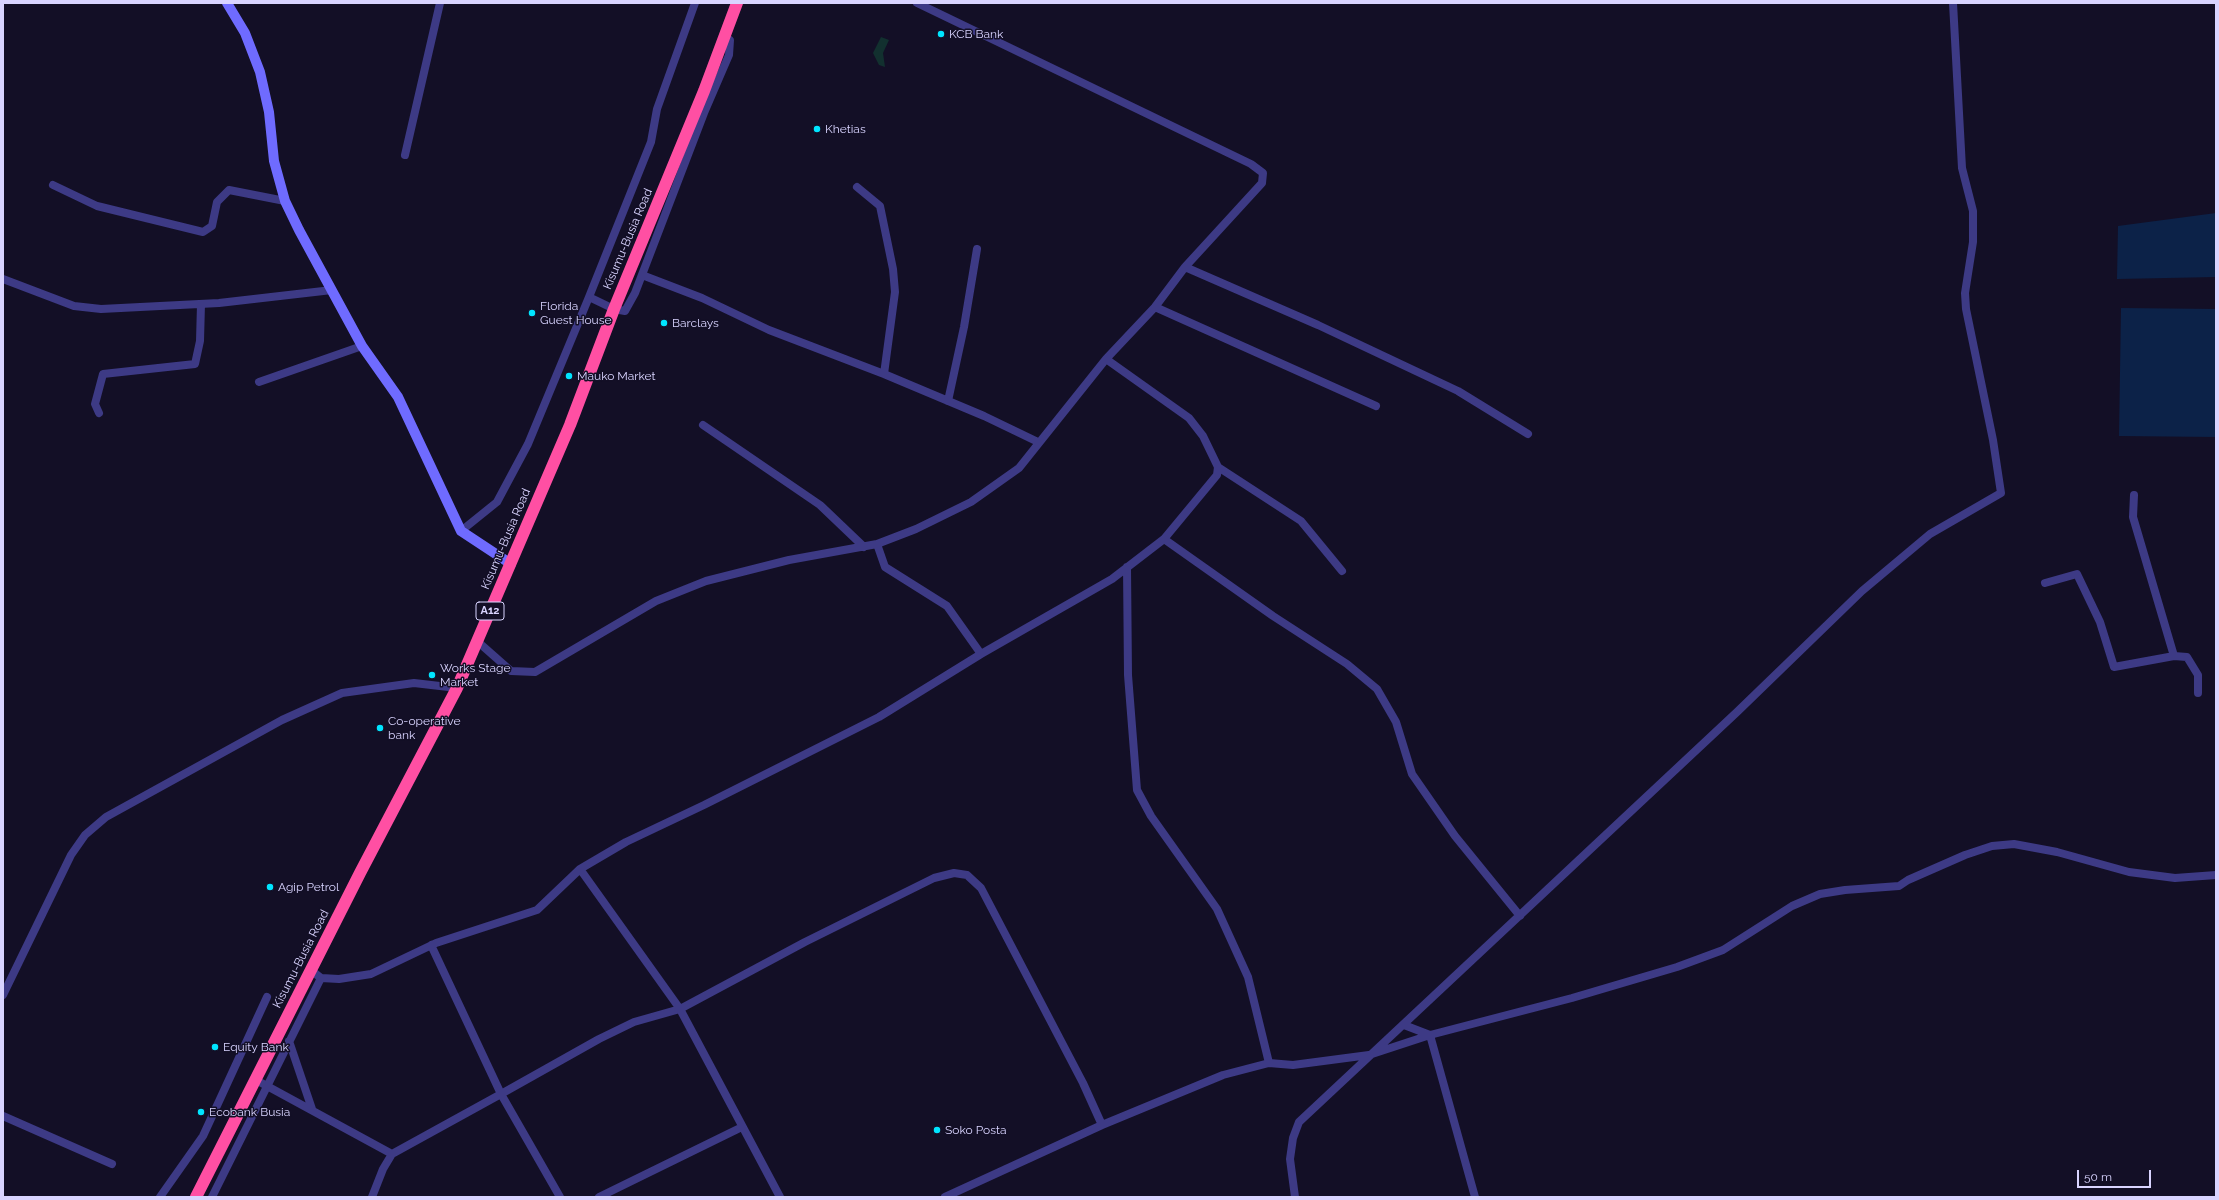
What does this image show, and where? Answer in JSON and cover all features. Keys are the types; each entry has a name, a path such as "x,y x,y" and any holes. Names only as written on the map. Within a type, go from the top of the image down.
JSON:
{"highway":[{"name":"Kisumu-Busia Road","path":"196,1197 329,933 457,688 570,425 614,309 686,137 737,3"}],"street":[{"path":"227,3 245,33 260,72 269,112 274,161 285,201 362,346 398,397 461,531 511,564"},
{"path":"405,156 440,3"},
{"path":"461,531 497,502 528,444 651,142 657,109 695,3"},
{"path":"477,641 511,671 535,672 656,601 706,581 789,560 877,544 916,530 971,502 1019,468 1038,442 1106,359 1155,307 1185,267 1262,183 1263,173 1251,164 918,3"},
{"path":"1295,1197 1290,1159 1293,1138 1299,1122 1369,1055 1404,1025 1520,916 1862,591 1930,534 2001,493 1993,440 1966,309 1965,293 1972,242 1973,211 1962,168 1953,3"},
{"path":"589,297 614,309 625,311 642,275 704,113 729,55 730,40 724,36"},
{"path":"53,185 97,206 203,232 212,226 217,202 229,190 285,201"},
{"path":"857,187 880,206 893,269 895,292 884,374"},
{"path":"948,401 964,327 977,249"},
{"path":"1185,267 1318,325 1458,391 1528,434"},
{"path":"642,275 702,298 769,330 884,374 1038,442"},
{"path":"3,279 74,306 101,309 201,304 332,290"},
{"path":"99,413 95,404 103,374 195,364 200,341 201,304"},
{"path":"1155,307 1376,406"},
{"path":"259,382 362,346"},
{"path":"1106,359 1190,418 1203,436 1218,467 1301,521 1342,571"},
{"path":"703,425 820,505 864,547"},
{"path":"312,972 321,978 338,979 371,974 431,945 537,910 580,869 626,842 704,805 879,717 981,654 1112,579 1164,540 1217,475 1218,467"},
{"path":"2134,495 2133,517 2174,656"},
{"path":"1164,540 1273,616 1347,664 1377,689 1396,722 1412,774 1455,836 1520,916"},
{"path":"877,544 885,567 947,606 981,654"},
{"path":"1127,567 1128,675 1138,790 1152,816 1217,909 1248,977 1269,1063"},
{"path":"2045,583 2077,574 2100,622 2114,667 2174,656 2187,658 2198,676 2198,693"},
{"path":"3,995 71,855 85,836 106,817 282,720 342,693 414,684 457,688"},
{"path":"945,1197 964,1193 1102,1125 1223,1075 1269,1063 1293,1065 1369,1055 1430,1035 1572,998 1677,967 1723,950 1792,906 1820,894 1845,890 1899,886 1965,855 1992,846 2014,844 2050,850 2129,872 2175,878 2216,875"},
{"path":"580,869 680,1009 780,1197"},
{"path":"372,1197 383,1169 392,1154 599,1039 634,1022 680,1009 805,942 934,878 954,873 967,875 981,888 1050,1020 1102,1125"},
{"path":"431,945 501,1094 560,1197"},
{"path":"212,1197 321,978"},
{"path":"160,1197 203,1136 267,997"},
{"path":"1404,1025 1430,1035"},
{"path":"1430,1035 1475,1197"},
{"path":"289,1041 312,1109"},
{"path":"256,1080 268,1085 392,1154"},
{"path":"3,1116 112,1164"},
{"path":"599,1197 742,1127"}],"green space":[{"path":"881,37 889,40 883,53 885,67 879,65 873,53"}],"water":[{"path":"2216,213 2216,277 2117,279 2118,226"},
{"path":"2121,308 2216,309 2216,437 2119,436"}],"place":[{"name":"KCB Bank","path":"941,34"},
{"name":"Khetias","path":"817,129"},
{"name":"Florida Guest House","path":"532,313"},
{"name":"Barclays","path":"664,323"},
{"name":"Mauko Market","path":"569,376"},
{"name":"Works Stage Market","path":"432,675"},
{"name":"Co-operative bank","path":"380,728"},
{"name":"Agip Petrol","path":"270,887"},
{"name":"Equity Bank","path":"215,1047"},
{"name":"Ecobank Busia","path":"201,1112"},
{"name":"Soko Posta","path":"937,1130"}]}
